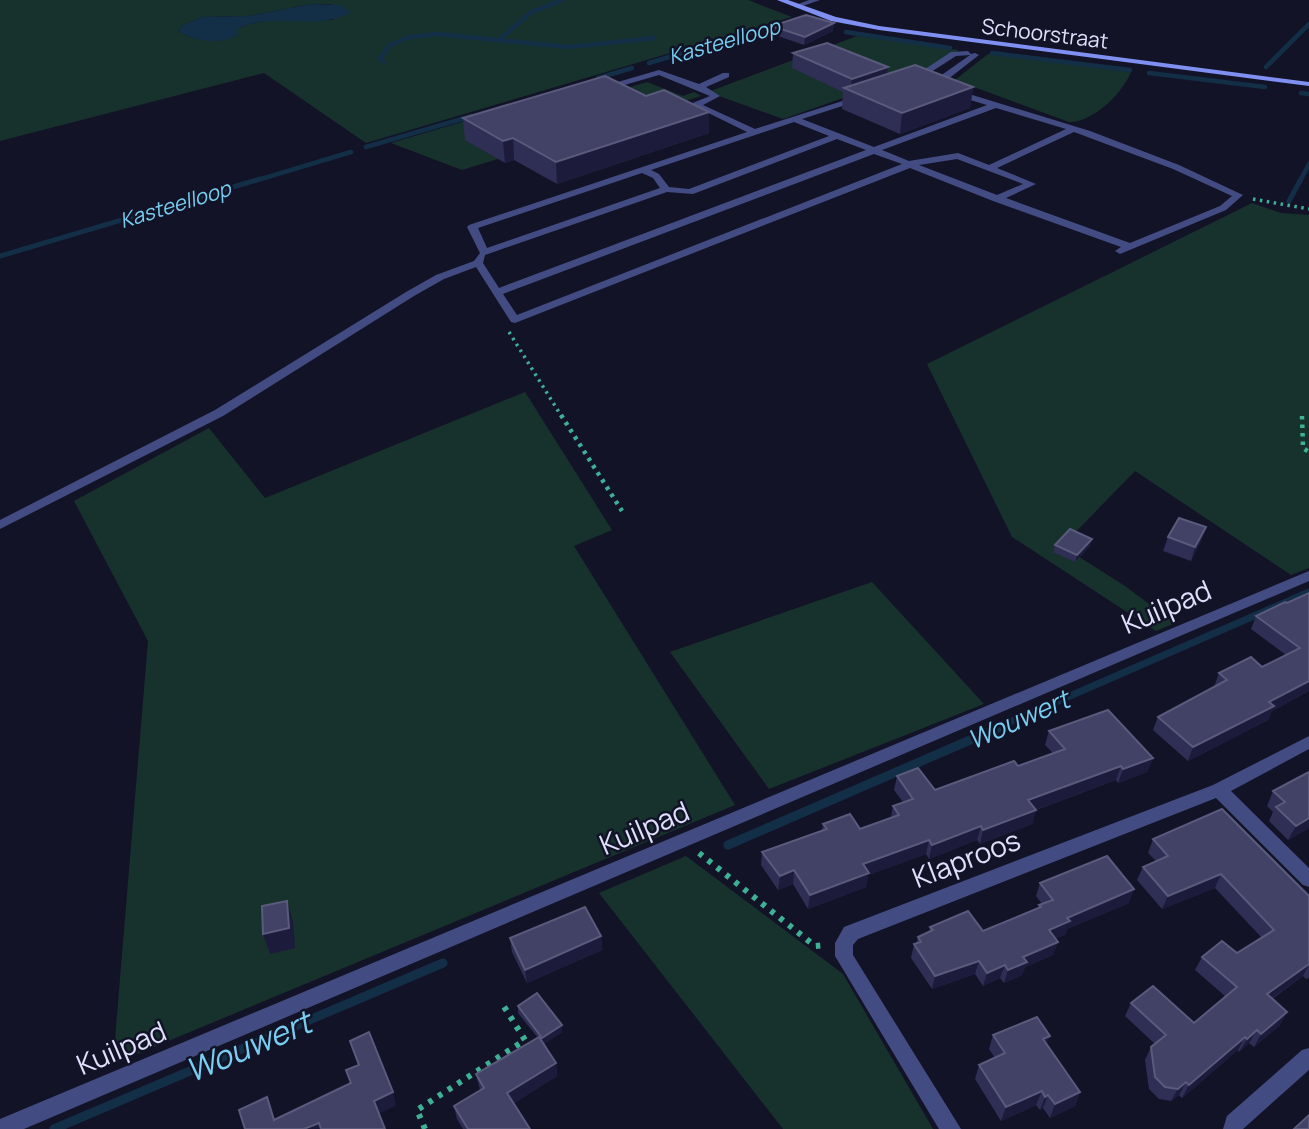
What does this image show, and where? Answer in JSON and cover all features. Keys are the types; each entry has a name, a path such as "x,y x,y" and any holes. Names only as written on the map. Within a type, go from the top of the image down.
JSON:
{"street":[{"name":"Schoorstraat","path":"781,0 834,19 903,32 1309,84"},
{"path":"797,6 816,0"},
{"path":"905,82 954,54 972,54 939,82"},
{"path":"665,75 682,68"},
{"path":"607,88 659,72 716,96 692,103 756,133"},
{"path":"699,87 726,75"},
{"path":"917,77 939,82 953,92 1073,129 1176,167 1238,195 1223,208 1120,251"},
{"path":"869,94 472,227 481,258 515,320 907,164 958,156 1031,184 996,199"},
{"path":"498,292 995,105"},
{"path":"796,120 996,199 1130,247"},
{"path":"989,168 1073,129"},
{"path":"0,525 219,413 440,277 481,258 666,189 690,192 837,136"},
{"path":"643,170 656,176 666,189"},
{"name":"Kuilpad","path":"0,1129 1309,576"},
{"name":"Klaproos","path":"844,943 851,933 1219,790 1309,742"},
{"path":"1219,790 1309,880"},
{"path":"844,943 844,956 951,1129"},
{"path":"1233,1129 1234,1124 1309,1057"}],"path":[{"path":"1238,195 1309,209"},
{"path":"515,320 508,330 622,511"},
{"path":"1302,416 1303,447 1309,452"},
{"path":"683,841 815,946 844,943"},
{"path":"425,1129 417,1110 525,1040 503,1005"}],"green space":[{"path":"0,0 748,0 792,17 366,143 264,73 0,141","holes":["312,4 331,4 333,20 257,22 235,30 238,35 223,40 200,39 178,31 183,25 202,17 249,16"]},
{"path":"857,36 959,50 929,68 783,119 708,92"},
{"path":"988,54 1131,72 1121,89 1106,105 1087,118 1069,122 955,80"},
{"path":"647,82 683,96 694,92 701,96 462,170 391,143 587,85 608,94"},
{"path":"1252,203 1281,213 1309,215 1309,568 1291,575 1135,471 1062,546 1125,586 1175,623 1156,631 1012,537 927,364"},
{"path":"525,392 612,530 574,546 735,805 113,1064 148,641 74,501 209,428 265,498"},
{"path":"872,582 984,704 769,789 670,652"},
{"path":"686,856 843,974 933,1129 783,1129 599,893"}],"water":[{"path":"312,4 340,5 351,12 323,21 249,24 236,30 238,35 215,41 200,40 178,31 183,25 202,17 249,16"}],"building":[{"path":"806,15 834,23 805,37 772,26"},
{"path":"827,43 888,67 852,79 793,53"},
{"path":"915,65 973,87 902,113 844,88"},
{"path":"605,76 646,96 664,90 709,112 556,162 513,138 503,141 463,118"},
{"path":"1179,518 1206,527 1195,547 1168,537"},
{"path":"1070,529 1092,539 1077,555 1055,545"},
{"path":"1309,593 1309,681 1269,702 1274,706 1193,747 1158,717 1227,680 1219,673 1251,657 1262,667 1300,648 1256,616"},
{"path":"1108,710 1153,758 1123,769 1121,766 1028,800 1036,810 983,830 981,826 932,845 929,840 863,864 869,873 810,895 794,870 780,876 762,852 827,829 823,824 850,814 860,829 899,815 893,806 913,799 897,776 918,768 935,790 1014,761 1018,766 1065,749 1049,731"},
{"path":"1309,772 1309,818 1296,826 1276,807 1285,802 1273,791"},
{"path":"1222,809 1309,896 1309,964 1267,994 1287,1012 1261,1034 1257,1030 1247,1039 1245,1037 1189,1085 1186,1082 1178,1089 1165,1087 1155,1077 1151,1047 1166,1035 1131,1003 1153,986 1194,1023 1237,987 1202,957 1222,941 1237,953 1274,930 1221,874 1168,896 1143,867 1168,856 1153,839"},
{"path":"1107,856 1134,889 1067,918 1070,921 1049,930 1058,942 1023,957 1027,962 1008,970 1005,965 987,973 979,961 935,976 914,944 921,942 918,937 933,930 930,927 968,911 983,931 1041,907 1039,905 1053,900 1040,883"},
{"path":"287,901 289,928 263,934 262,906"},
{"path":"585,907 601,936 525,970 510,938"},
{"path":"537,993 562,1025 542,1038 518,1006"},
{"path":"1037,1017 1050,1036 1043,1039 1080,1092 1055,1104 1048,1095 1045,1097 1042,1091 1006,1107 979,1065 1005,1053 993,1035"},
{"path":"369,1032 393,1092 374,1101 385,1129 321,1129 319,1123 304,1129 245,1129 239,1110 267,1097 274,1120 351,1083 346,1070 359,1065 350,1041"},
{"path":"539,1037 556,1063 507,1093 530,1129 468,1129 454,1106 484,1088 476,1074"},
{"path":"1309,1115 1309,1129 1294,1129"}],"waterway":[{"path":"502,37 531,12 563,0"},
{"name":"Kasteelloop","path":"649,63 779,24"},
{"name":"Kasteelloop","path":"1266,67 1309,24"},
{"name":"Kasteelloop","path":"846,32 950,48"},
{"path":"384,62 380,58 390,45 410,37 437,34 569,47 654,38"},
{"name":"Kasteelloop","path":"992,53 1130,70"},
{"name":"Kasteelloop","path":"598,78 632,68"},
{"name":"Kasteelloop","path":"1149,73 1265,87"},
{"name":"Wouwert","path":"1301,93 1309,94"},
{"name":"Kasteelloop","path":"366,147 472,116"},
{"name":"Kasteelloop","path":"254,181 351,152"},
{"name":"Wouwert","path":"1300,181 1309,164"},
{"name":"Kasteelloop","path":"0,256 260,179"},
{"name":"Wouwert","path":"1289,201 1301,179"},
{"name":"Wouwert","path":"1003,725 1309,592"},
{"name":"Wouwert","path":"728,845 1007,724"},
{"name":"Wouwert","path":"54,1129 443,963"}]}
